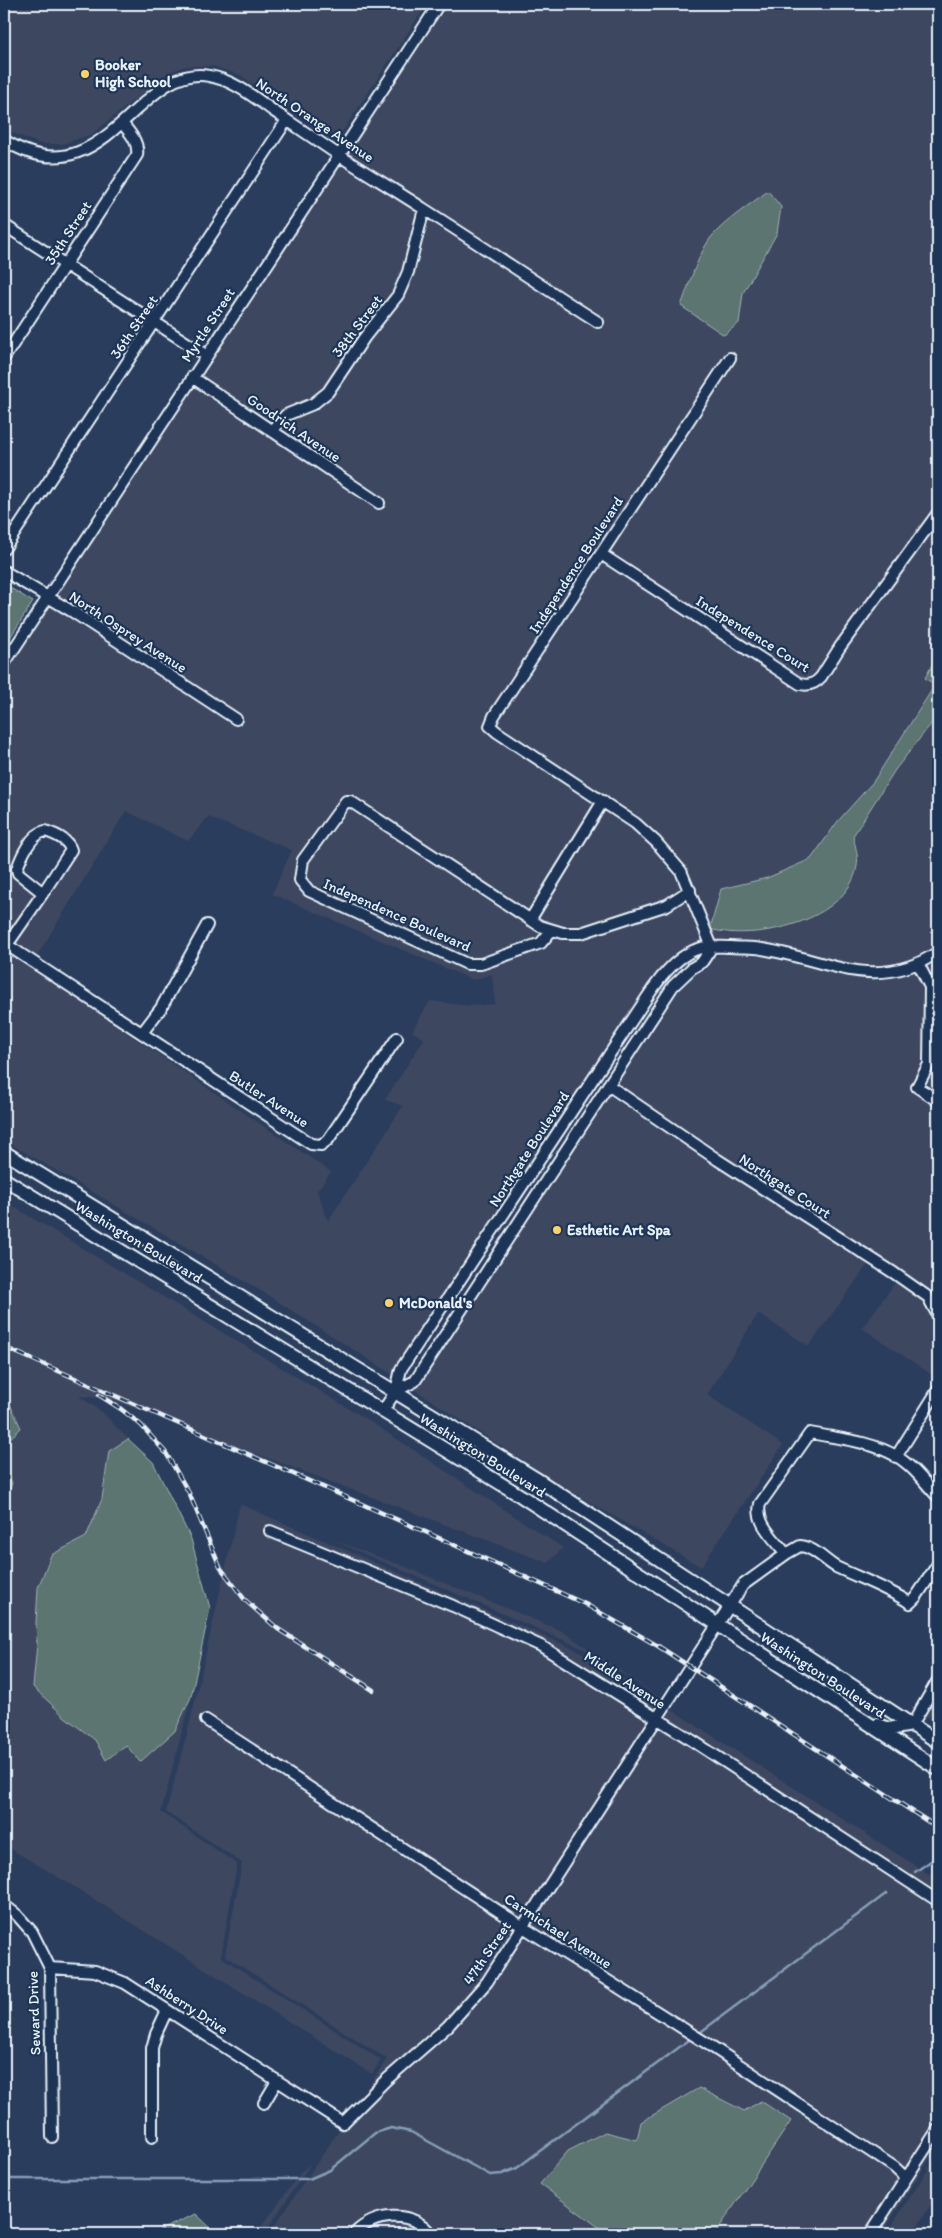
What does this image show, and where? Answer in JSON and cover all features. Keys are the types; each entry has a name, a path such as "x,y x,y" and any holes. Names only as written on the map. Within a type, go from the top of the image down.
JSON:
{"main road":[{"name":"Washington Boulevard","path":"4,1152 535,1478 938,1742"},
{"name":"Washington Boulevard","path":"4,1179 520,1496 938,1769"},
{"path":"790,1672 802,1676 882,1727 893,1729 912,1725"}],"street":[{"name":"Myrtle Street","path":"4,664 439,4"},
{"name":"North Orange Avenue","path":"4,140 15,147 37,154 58,156 81,151 101,140 163,87 184,77 206,75 229,82 598,322"},
{"name":"36th Street","path":"4,549 287,120"},
{"name":"35th Street","path":"4,358 137,155 138,149 135,141 122,123"},
{"name":"38th Street","path":"271,431 286,415 313,404 328,392 364,338 398,295 408,272 424,209"},
{"path":"4,225 207,356"},
{"name":"Independence Boulevard","path":"712,947 681,871 656,842 635,822 490,726 494,716 730,358"},
{"name":"Goodrich Avenue","path":"192,377 379,503"},
{"name":"Independence Court","path":"601,554 800,684 806,686 817,682 821,678 840,647 938,513"},
{"name":"North Osprey Avenue","path":"4,571 236,719"},
{"name":"Independence Boulevard","path":"551,931 540,943 481,964 467,964 309,891 300,880 302,864 346,802 350,801 530,920 551,931 581,933 667,905 690,890"},
{"path":"530,920 603,801"},
{"path":"5,944 43,893 71,850 70,846 62,839 45,831 38,834 31,842 17,870 18,873 43,893"},
{"path":"142,1033 161,1008 207,925"},
{"name":"Butler Avenue","path":"5,944 311,1144 316,1145 328,1140 397,1038"},
{"name":"Northgate Boulevard","path":"396,1391 415,1381 674,986 692,968 702,962 712,947"},
{"name":"Northgate Boulevard","path":"382,1412 396,1391 401,1369 659,978 685,956 700,948 761,949 848,971 868,974 897,971 938,952"},
{"path":"918,962 934,986 929,1064 917,1087 938,1101"},
{"name":"Northgate Court","path":"608,1085 723,1163 894,1273 928,1297 938,1316"},
{"path":"896,1456 938,1390"},
{"path":"938,1497 896,1456 861,1442 810,1432 760,1504 758,1510 761,1522 786,1554 796,1547 805,1546 835,1566 885,1588 910,1603 938,1564"},
{"name":"Middle Avenue","path":"270,1531 453,1606 541,1646 938,1901"},
{"name":"47th Street","path":"277,2081 343,2123 385,2081 463,2011 496,1969 743,1585 786,1554"},
{"path":"912,1725 938,1680"},
{"name":"Carmichael Avenue","path":"206,1720 523,1927 714,2048 894,2167 906,2178"},
{"name":"Seward Drive","path":"4,1905 18,1915 32,1932 50,1968 52,2137"},
{"name":"Ashberry Drive","path":"50,1968 82,1969 107,1975 126,1983 277,2081"},
{"path":"152,2137 152,2048 167,2010"},
{"path":"264,2103 277,2081"},
{"path":"870,2234 938,2129"},
{"path":"354,2234 363,2225 374,2220 398,2216 420,2224 431,2234"}],"shaded area":[{"name":"Booker High School","path":"4,4 427,4 337,140 240,75 213,66 186,66 168,73 92,134 63,144 40,144 13,133 4,126"},
{"path":"445,4 938,4 938,505 835,644 817,674 810,680 802,680 608,553 736,358 728,352 485,723 486,729 494,736 596,802 528,913 342,798 299,857 295,879 307,895 466,969 483,969 543,947 553,936 583,938 669,910 686,901 704,949 668,971 398,1378 261,1291 4,1140 4,949 331,1172 317,1191 328,1221 403,1106 385,1100 424,1039 412,1031 430,1001 470,1006 495,1004 492,974 473,980 272,894 292,850 208,817 188,841 126,811 35,959 14,945 71,861 76,849 73,842 64,835 44,826 34,831 18,854 12,868 36,894 4,938 4,673 49,604 238,725 243,717 54,596 194,384 380,510 385,502 199,376 340,161 600,329 604,321 345,154","holes":["768,191 777,233 743,293 712,236 738,213"]},
{"path":"938,522 938,654 925,677 935,684 873,782 838,821 811,859 767,878 721,889 710,929 727,934 858,865 853,836 895,770 938,715 938,946 929,952 899,965 867,969 713,947 660,839 637,819 496,725 603,561 797,688 807,690 820,686 825,680 844,650"},
{"path":"350,806 543,933 537,939 479,960 468,960 312,887 305,879 307,862"},
{"path":"605,808 632,826 653,845 671,869 682,892 665,901 579,929 563,929 549,925 536,918"},
{"path":"734,953 761,953 847,975 868,978 898,976 917,969 925,987 924,1063 915,1091 938,1106 938,1305 932,1295 604,1082 664,991 695,964 712,957"},
{"path":"938,958 938,979 933,981 925,965"},
{"path":"938,990 938,1095 924,1086 934,1065 935,992"},
{"path":"599,1089 869,1263 809,1346 758,1314 707,1395 783,1445 701,1567 562,1486 406,1384"},
{"path":"4,1201 368,1420 563,1548 548,1563 110,1399 79,1396 102,1412 128,1439 109,1451 102,1499 86,1537 51,1555 38,1588 37,1644 33,1687 65,1717 95,1740 106,1760 126,1745 140,1762 175,1731 191,1697 161,1812 237,1864 221,1957 381,2060 372,2074 73,1886 4,1845 4,1508 12,1483 6,1469 4,1444 21,1428 9,1402 4,1397"},
{"path":"897,1280 924,1300 938,1328 938,1379 862,1328"},
{"path":"240,1504 583,1653 938,1880 938,2146 881,2234 269,2234 387,2059 225,1956 242,1863 166,1812 191,1718"},
{"path":"330,1539 403,1566 562,1631 664,1700 584,1649"},
{"path":"938,1690 938,1725 924,1715"},
{"path":"938,2154 938,2194 912,2234 886,2234"},
{"path":"311,2163 264,2234 256,2234 301,2172"}],"green space":[{"path":"768,191 781,207 777,233 743,293 739,323 724,335 681,306 708,241 739,212"},
{"path":"4,584 33,602 4,647"},
{"path":"938,654 938,715 895,770 853,836 857,866 850,885 837,901 818,914 797,923 774,929 729,932 710,929 721,889 767,878 811,859 838,821 873,782 935,685 925,678"},
{"path":"4,1397 9,1402 21,1428 4,1444"},
{"path":"128,1439 153,1462 191,1539 210,1608 191,1697 175,1731 140,1762 126,1745 106,1760 95,1740 65,1717 33,1687 37,1644 38,1588 51,1555 86,1537 102,1499 109,1451"},
{"path":"4,1454 6,1469 12,1483 4,1508"},
{"path":"699,2088 744,2111 761,2101 791,2121 715,2234 608,2234 540,2184 568,2151 605,2132 637,2140 641,2122"},
{"path":"196,2214 217,2234 156,2234 158,2231"}],"waterway":[{"path":"915,1872 938,1856"},
{"path":"698,2034 887,1893"},
{"path":"4,2179 309,2179 330,2170 375,2133 391,2128 411,2132 490,2175 502,2174 517,2168 693,2037"}],"railway":[{"path":"4,1347 585,1604 658,1646 938,1828"},
{"path":"99,1395 141,1425 166,1453 189,1493 220,1567 245,1600 278,1629 373,1690"}],"place":[{"name":"Booker High School","path":"85,74"},
{"name":"Esthetic Art Spa","path":"557,1230"},
{"name":"McDonald's","path":"389,1303"}]}
